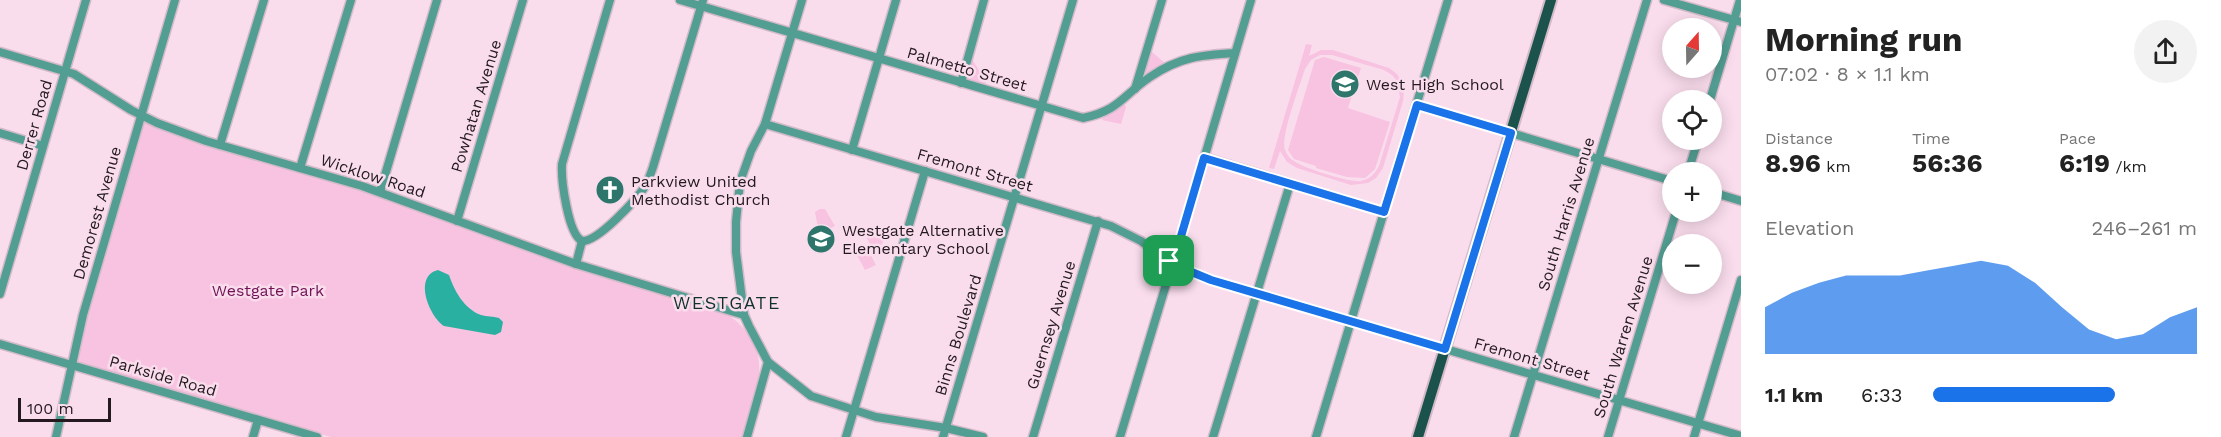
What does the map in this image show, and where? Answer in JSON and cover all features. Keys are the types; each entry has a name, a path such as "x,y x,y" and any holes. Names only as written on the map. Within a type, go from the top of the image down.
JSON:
{"main road":[{"path":"1418,437 1551,0"}],"street":[{"name":"Derrer Road","path":"0,294 86,0"},
{"name":"Demorest Avenue","path":"56,437 82,315 175,0"},
{"path":"220,145 264,0"},
{"path":"300,168 351,0"},
{"path":"380,192 437,0"},
{"name":"Powhatan Avenue","path":"458,221 524,0"},
{"path":"582,241 574,233 562,184 562,164 610,0"},
{"name":"Palmetto Street","path":"680,0 702,3 792,33 1083,118 1095,116 1118,106 1150,77 1177,61 1197,55 1235,53"},
{"path":"802,0 765,124 743,171 738,195 736,252 744,315 768,362 811,396 854,410 944,433 982,437"},
{"path":"852,150 896,0"},
{"path":"961,82 984,0"},
{"name":"Binns Boulevard","path":"944,433 1073,0"},
{"path":"1135,90 1162,0"},
{"path":"1120,437 1251,0"},
{"path":"1316,437 1448,0"},
{"name":"South Harris Avenue","path":"1514,437 1647,0"},
{"path":"1664,0 1738,21"},
{"path":"1714,90 1738,21 1740,0"},
{"path":"582,241 592,239 609,224 647,183 702,3"},
{"name":"Wicklow Road","path":"0,52 74,74 157,123 220,145 380,192 576,264 744,315"},
{"path":"1417,105 1662,178"},
{"name":"Fremont Street","path":"765,124 1098,221 1135,237 1173,264 1191,273 1741,436"},
{"path":"0,134 43,146"},
{"path":"1204,158 1384,212"},
{"path":"846,437 925,171"},
{"path":"1213,437 1290,184"},
{"path":"1722,195 1741,201"},
{"name":"Guernsey Avenue","path":"1033,437 1098,221"},
{"name":"South Warren Avenue","path":"1608,437 1673,222"},
{"path":"576,264 582,241"},
{"path":"1694,437 1741,280"},
{"name":"Parkside Road","path":"0,344 318,437"},
{"path":"747,437 768,362"},
{"path":"253,437 258,420"}],"green space":[{"path":"1306,44 1312,45 1309,56 1321,50 1333,50 1389,68 1397,74 1404,91 1403,101 1383,168 1376,178 1368,183 1351,185 1297,168 1287,162 1280,151 1274,169 1269,168","holes":["1320,55 1332,55 1384,70 1397,81 1400,97 1379,166 1372,176 1361,181 1337,177 1299,164 1291,159 1285,150 1285,134 1305,69 1311,60"]},
{"path":"1151,51 1165,63 1147,74 1145,71"},
{"path":"1324,57 1361,68 1348,108 1390,122 1375,169 1365,178 1347,177 1316,168 1316,166 1294,159 1288,150 1315,60"},
{"path":"972,59 986,82 985,86 965,79"},
{"path":"1124,104 1126,107 1121,124 1102,120 1104,116"},
{"name":"Westgate Park","path":"146,122 362,189 730,316 745,330 754,343 758,358 757,388 742,437 331,437 80,364 76,358 97,278 143,124"},
{"path":"825,209 835,226 825,231 818,228 815,212"},
{"path":"874,228 880,230 885,237 881,246 870,244 864,233"},
{"path":"868,250 876,265 865,270 857,255"}],"shaded area":[{"path":"438,270 449,275 457,293 475,312 499,318 503,322 501,332 495,335 444,326 438,321 429,305 425,288 430,274"}],"place":[{"name":"West High School","path":"1345,84"},
{"name":"Parkview United Methodist Church","path":"610,190"},
{"name":"Westgate Alternative Elementary School","path":"821,239"}],"district":[{"name":"WESTGATE","path":"727,302"}],"route":[{"path":"1417,105 1511,133 1445,349 1211,280 1177,266 1171,268 1168,265 1169,261 1174,260 1204,158 1384,212 1417,105"}]}
